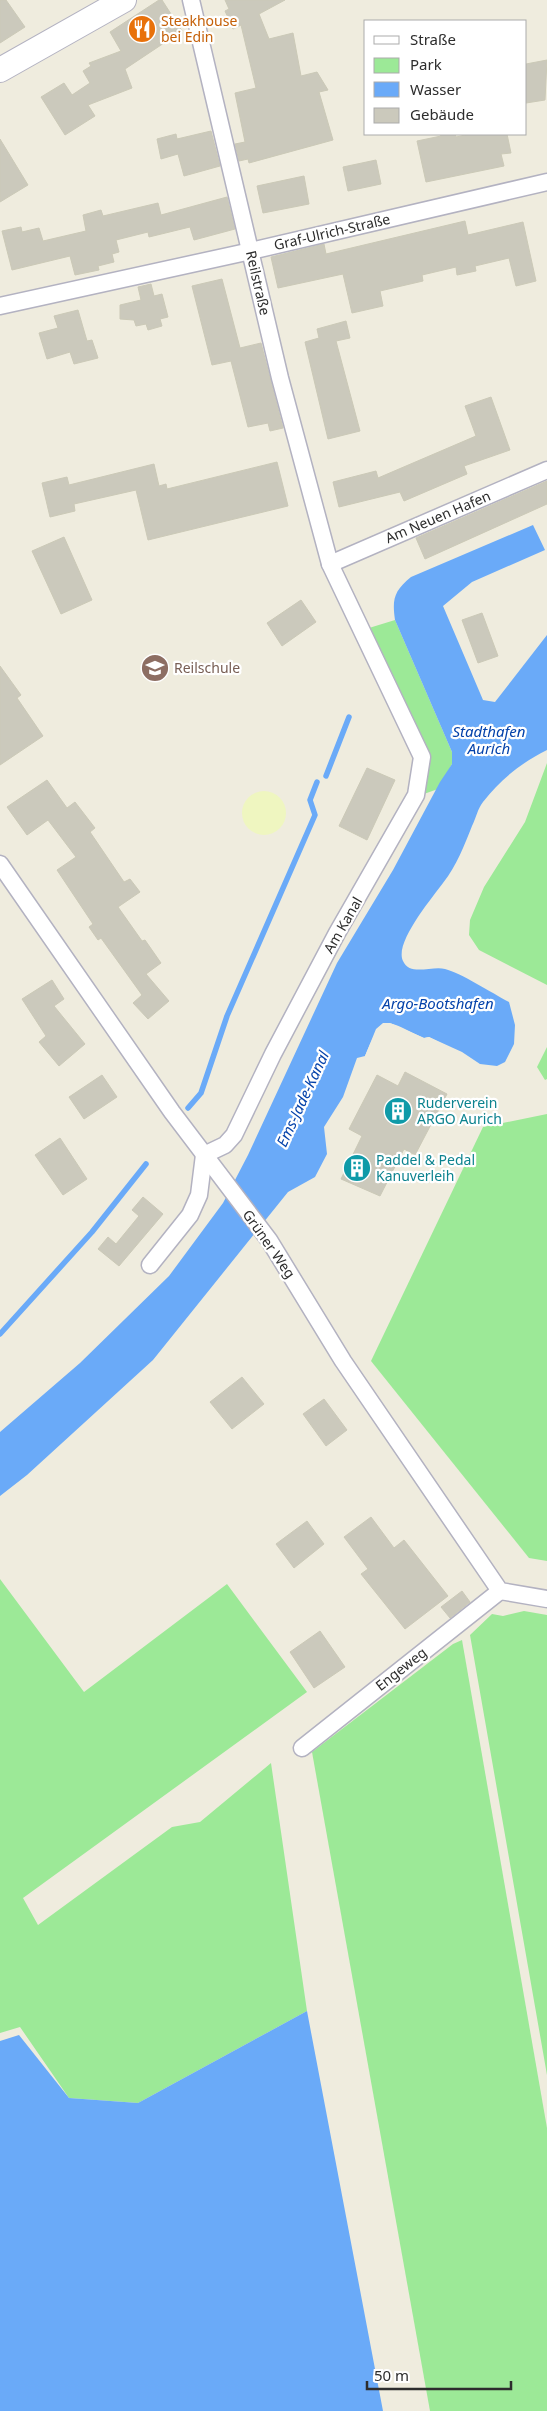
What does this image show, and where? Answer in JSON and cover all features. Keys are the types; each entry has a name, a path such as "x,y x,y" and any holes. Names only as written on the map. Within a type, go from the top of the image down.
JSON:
{"main road":[{"path":"0,70 124,0"}],"street":[{"name":"Reilstraße","path":"191,0 280,378 330,564"},
{"name":"Graf-Ulrich-Straße","path":"0,306 251,251 547,182"},
{"name":"Am Neuen Hafen","path":"330,564 547,470"},
{"name":"Am Kanal","path":"204,1155 225,1145 234,1135 273,1054 319,968 416,795 421,774 422,757 330,564"},
{"name":"Grüner Weg","path":"0,864 204,1155 269,1240 343,1361 500,1591"},
{"path":"150,1265 190,1215 199,1195 204,1155"},
{"path":"500,1591 547,1599"},
{"name":"Engeweg","path":"302,1748 500,1591"}],"green space":[{"path":"395,620 452,752 452,764 438,789 421,795 426,772 369,628"},
{"path":"547,763 547,985 479,950 469,935 470,920 484,887 525,822"},
{"path":"547,1047 547,1079 545,1080 537,1067"},
{"path":"547,1114 547,1561 529,1558 371,1361 483,1127"},
{"path":"0,1579 84,1692 227,1584 307,1692 23,1898 38,1925 172,1827 200,1822 271,1763 307,2011 138,2103 69,2098 20,2027 0,2033"},
{"path":"524,1611 547,1615 547,2075 470,1635 492,1614 503,1616"},
{"path":"462,1640 547,2128 547,2411 430,2411 312,1752 453,1644"}],"sand":[{"path":"264,791 276,795 282,801 286,813 282,825 276,831 264,835 252,831 246,825 242,813 246,801 252,795"}],"water":[{"path":"533,525 545,550 472,582 443,606 483,700 495,702 547,635 547,750 512,772 481,804 456,862 409,932 402,953 406,966 416,970 440,968 452,971 509,1002 515,1025 514,1044 505,1062 497,1066 480,1064 462,1052 429,1037 424,1038 393,1024 387,1023 381,1026 365,1056 357,1058 343,1097 324,1127 327,1154 315,1177 288,1192 153,1360 27,1475 0,1496 0,1432 80,1363 169,1276 223,1203 248,1155 337,963 393,870 440,782 452,764 452,752 395,620 394,601 398,591 411,577"},
{"path":"307,2011 383,2411 0,2411 0,2041 19,2035 69,2098 138,2103"}],"pier":[{"path":"383,1023 390,1023 424,1038 429,1037 470,1058 467,1059 429,1040 423,1041 389,1025 379,1030 368,1057 365,1056 376,1029"}],"building":[{"path":"0,0 6,0 25,27 0,43"},
{"path":"159,0 162,0 182,31 125,69 132,88 88,105 95,116 65,135 41,97 64,83 72,95 90,83 83,71 91,66 89,63 121,51 110,32"},
{"path":"225,0 285,0 259,14 269,39 293,33 301,76 317,72 328,90 319,92 333,140 249,163 248,159 239,161 235,144 245,142 235,93 256,88 241,25 233,29 225,11 229,9"},
{"path":"547,60 545,100 527,103 527,64"},
{"path":"211,131 220,166 184,176 178,154 161,159 157,139 176,134 177,139"},
{"path":"507,135 511,153 501,154 504,166 426,182 417,141 441,136"},
{"path":"0,139 28,185 0,202"},
{"path":"376,160 381,184 348,191 343,167"},
{"path":"304,176 309,204 263,213 257,186"},
{"path":"227,197 235,229 194,240 190,227 149,237 148,232 116,240 119,252 112,254 114,262 98,266 99,270 75,275 70,256 12,270 2,231 21,227 22,232 39,228 43,241 86,231 83,215 101,210 103,216 158,203 161,215"},
{"path":"465,221 468,235 523,222 536,281 516,286 509,258 475,266 476,271 457,275 456,267 422,275 423,281 380,291 383,306 352,313 343,274 278,288 271,257 324,244 326,254"},
{"path":"222,279 240,348 261,343 283,428 270,431 268,423 248,427 231,361 212,365 192,286"},
{"path":"151,284 154,296 162,294 168,317 160,319 162,326 148,330 146,324 136,326 134,320 120,319 120,305 141,300 138,287"},
{"path":"78,310 87,341 92,340 98,358 74,364 70,352 47,359 39,333 58,328 54,316"},
{"path":"346,321 350,338 336,341 360,431 328,439 305,342 319,338 317,329"},
{"path":"491,397 510,450 464,466 467,474 404,501 400,492 339,507 333,482 376,471 378,478 476,436 465,406"},
{"path":"277,462 288,506 148,540 136,490 74,504 75,511 50,517 42,483 67,477 69,485 154,464 159,486 166,484 167,489"},
{"path":"547,481 547,504 425,559 416,538"},
{"path":"64,537 92,600 61,614 32,551"},
{"path":"301,600 316,622 282,646 267,623"},
{"path":"482,613 498,656 478,663 462,620"},
{"path":"0,666 21,695 17,698 43,736 0,765"},
{"path":"367,768 395,780 367,840 339,826"},
{"path":"47,780 67,808 75,802 95,828 90,832 124,882 130,879 140,892 118,907 142,941 145,940 161,963 146,974 169,1001 148,1019 133,1003 142,995 101,938 98,940 89,927 93,924 57,870 76,857 48,820 27,835 7,807"},
{"path":"52,980 64,999 54,1006 85,1044 59,1066 39,1042 46,1036 22,999"},
{"name":"Ruderverein ARGO Aurich","path":"405,1072 447,1094 415,1155 404,1149 380,1196 341,1179 362,1136 349,1129 377,1075 398,1086"},
{"path":"102,1075 117,1097 84,1119 69,1097"},
{"path":"60,1138 87,1179 63,1195 35,1155"},
{"path":"143,1197 163,1214 119,1266 98,1249 108,1237 116,1244 139,1216 132,1210"},
{"path":"242,1377 264,1404 232,1429 210,1402"},
{"path":"324,1399 347,1430 326,1446 303,1414"},
{"path":"371,1517 394,1548 404,1540 448,1596 405,1629 361,1574 368,1569 344,1537"},
{"path":"307,1521 324,1544 294,1568 276,1544"},
{"path":"462,1591 470,1602 450,1618 441,1607"},
{"path":"320,1631 345,1667 314,1688 290,1652"}],"waterway":[{"path":"326,776 349,717"},
{"path":"188,1108 201,1093 227,1016 315,815 310,800 317,782"},
{"path":"0,1334 92,1232 146,1164"}],"place":[{"name":"Steakhouse bei Edin","path":"142,29"},
{"name":"Reilschule","path":"155,668"},
{"name":"Ruderverein ARGO Aurich","path":"398,1111"},
{"name":"Paddel & Pedal Kanuverleih","path":"357,1168"}],"water label":[{"name":"Stadthafen Aurich","path":"489,740"},
{"name":"Argo-Bootshafen","path":"438,1004"},
{"name":"Ems-Jade-Kanal","path":"303,1099"}]}
